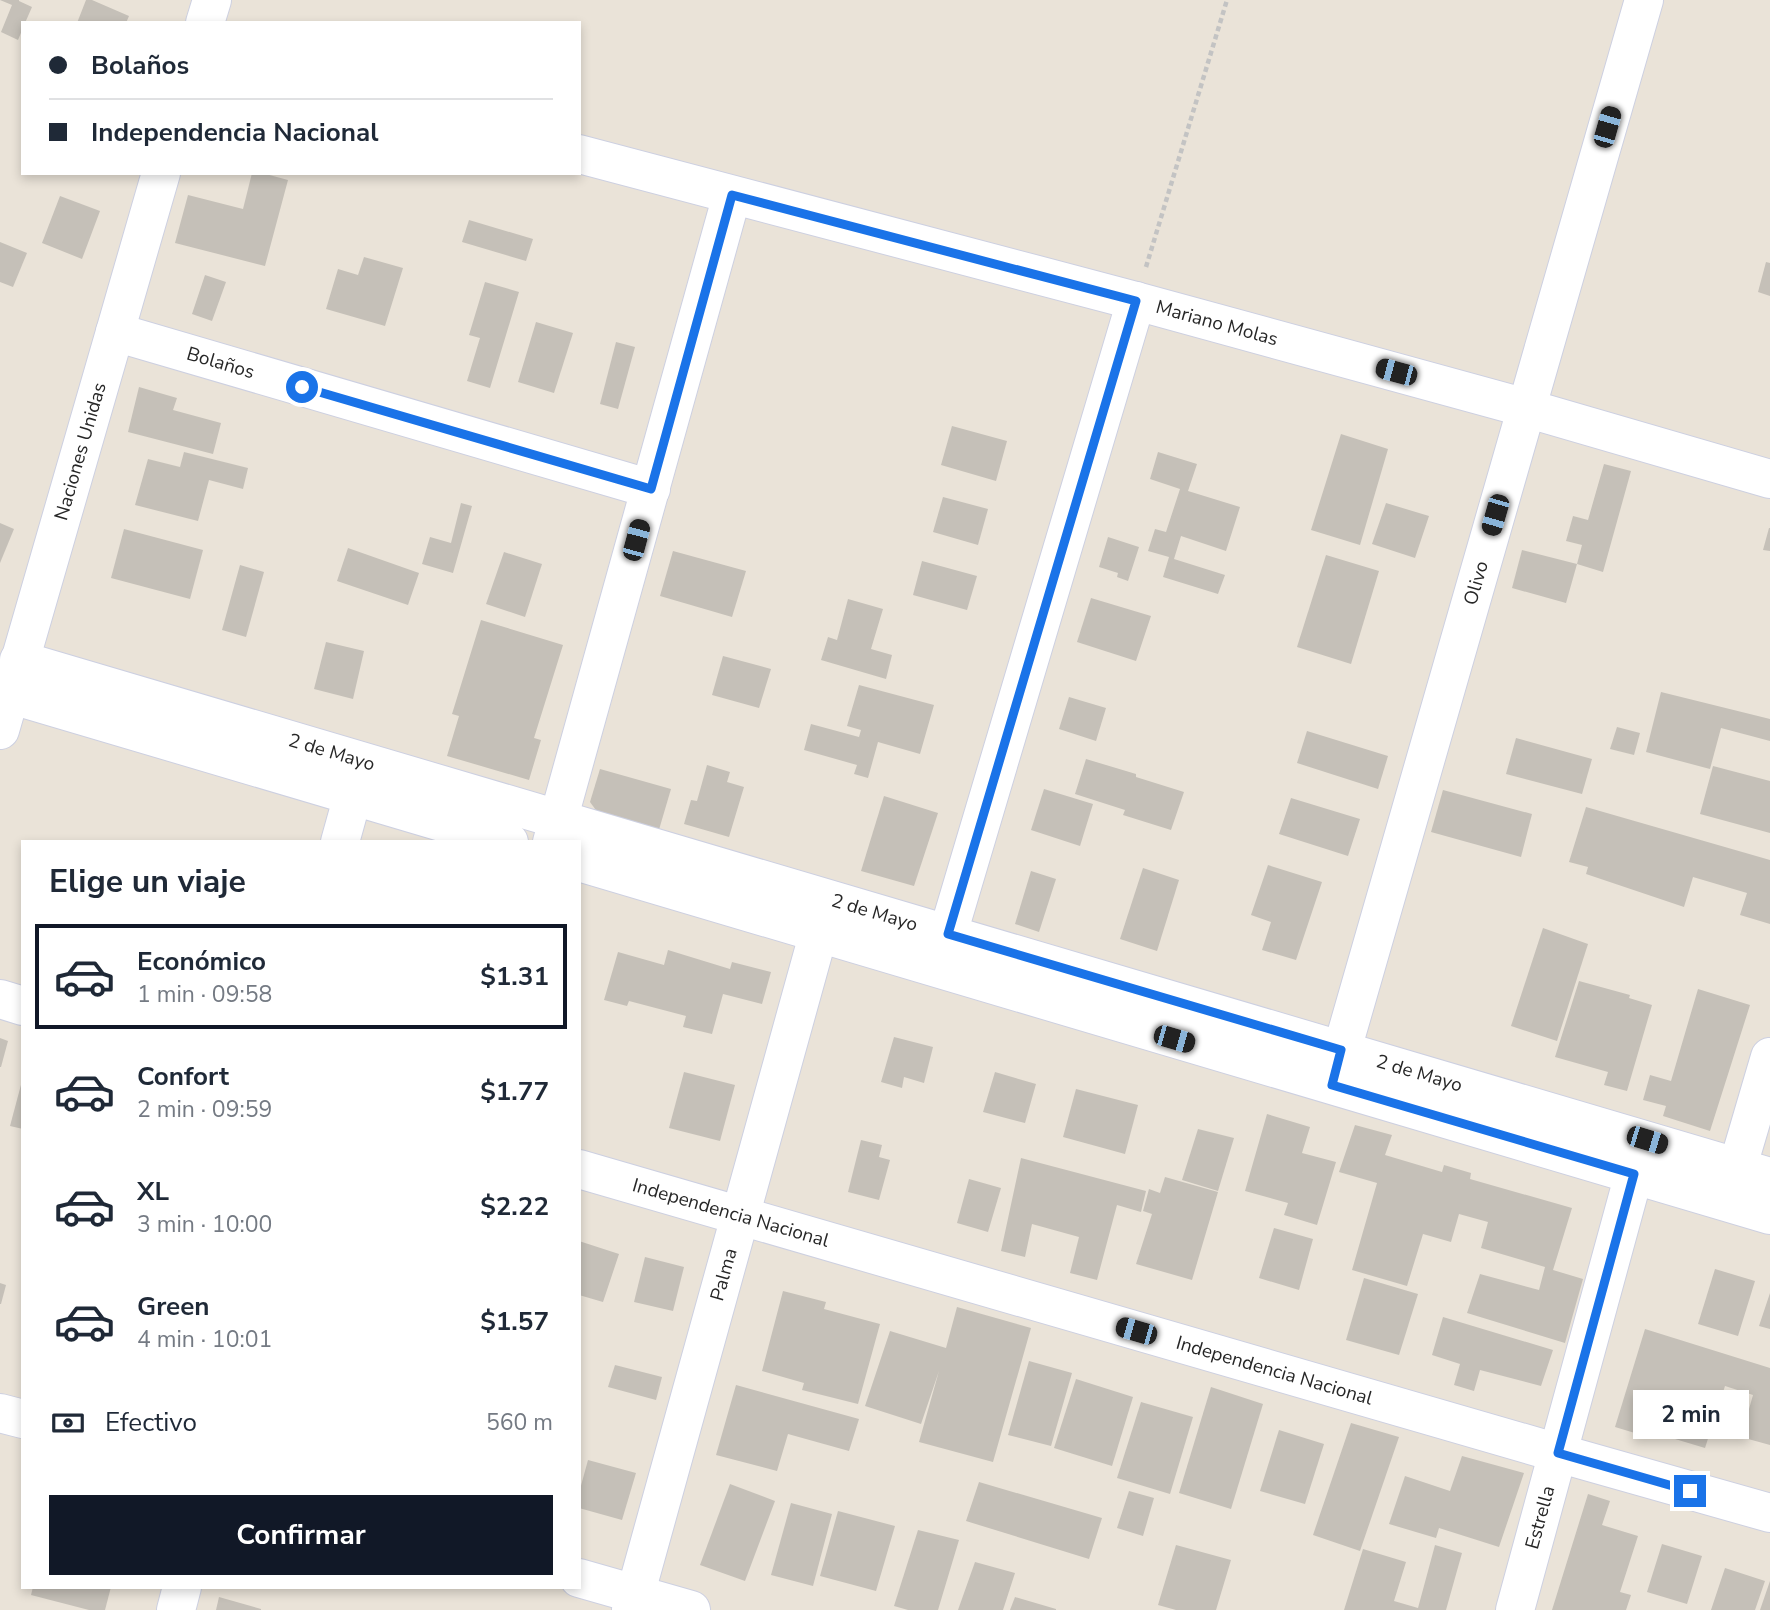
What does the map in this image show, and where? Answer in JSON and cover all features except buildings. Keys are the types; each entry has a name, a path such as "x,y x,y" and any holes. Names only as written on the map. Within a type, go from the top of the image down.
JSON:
{"street":[{"path":"206,21 212,0"},
{"name":"Olivo","path":"1337,1068 1644,0"},
{"name":"Mariano Molas","path":"581,155 1136,301 1526,408 1770,479"},
{"name":"Naciones Unidas","path":"10,694 160,175"},
{"path":"555,831 732,195"},
{"path":"943,952 1136,301"},
{"name":"Bolaños","path":"115,332 651,489"},
{"name":"2 de Mayo","path":"10,694 358,778 555,831 943,952 1640,1157 1745,1182 1770,1215"},
{"path":"341,840 358,778"},
{"name":"2 de Mayo","path":"358,778 504,840"},
{"name":"2 de Mayo","path":"581,862 823,916"},
{"name":"Palma","path":"633,1602 823,916"},
{"path":"0,999 21,1005"},
{"path":"1745,1182 1770,1057"},
{"name":"Estrella","path":"1515,1610 1640,1157"},
{"name":"Independencia Nacional","path":"581,1169 1770,1513"},
{"path":"0,1413 21,1418"},
{"path":"581,1579 633,1602 691,1610"},
{"path":"176,1610 181,1589"}],"path":[{"path":"1136,301 1227,0"}],"route":[{"path":"302,387 651,489 732,195 1136,301 948,934 1341,1050 1332,1085 1634,1174 1558,1453 1690,1491"}]}
